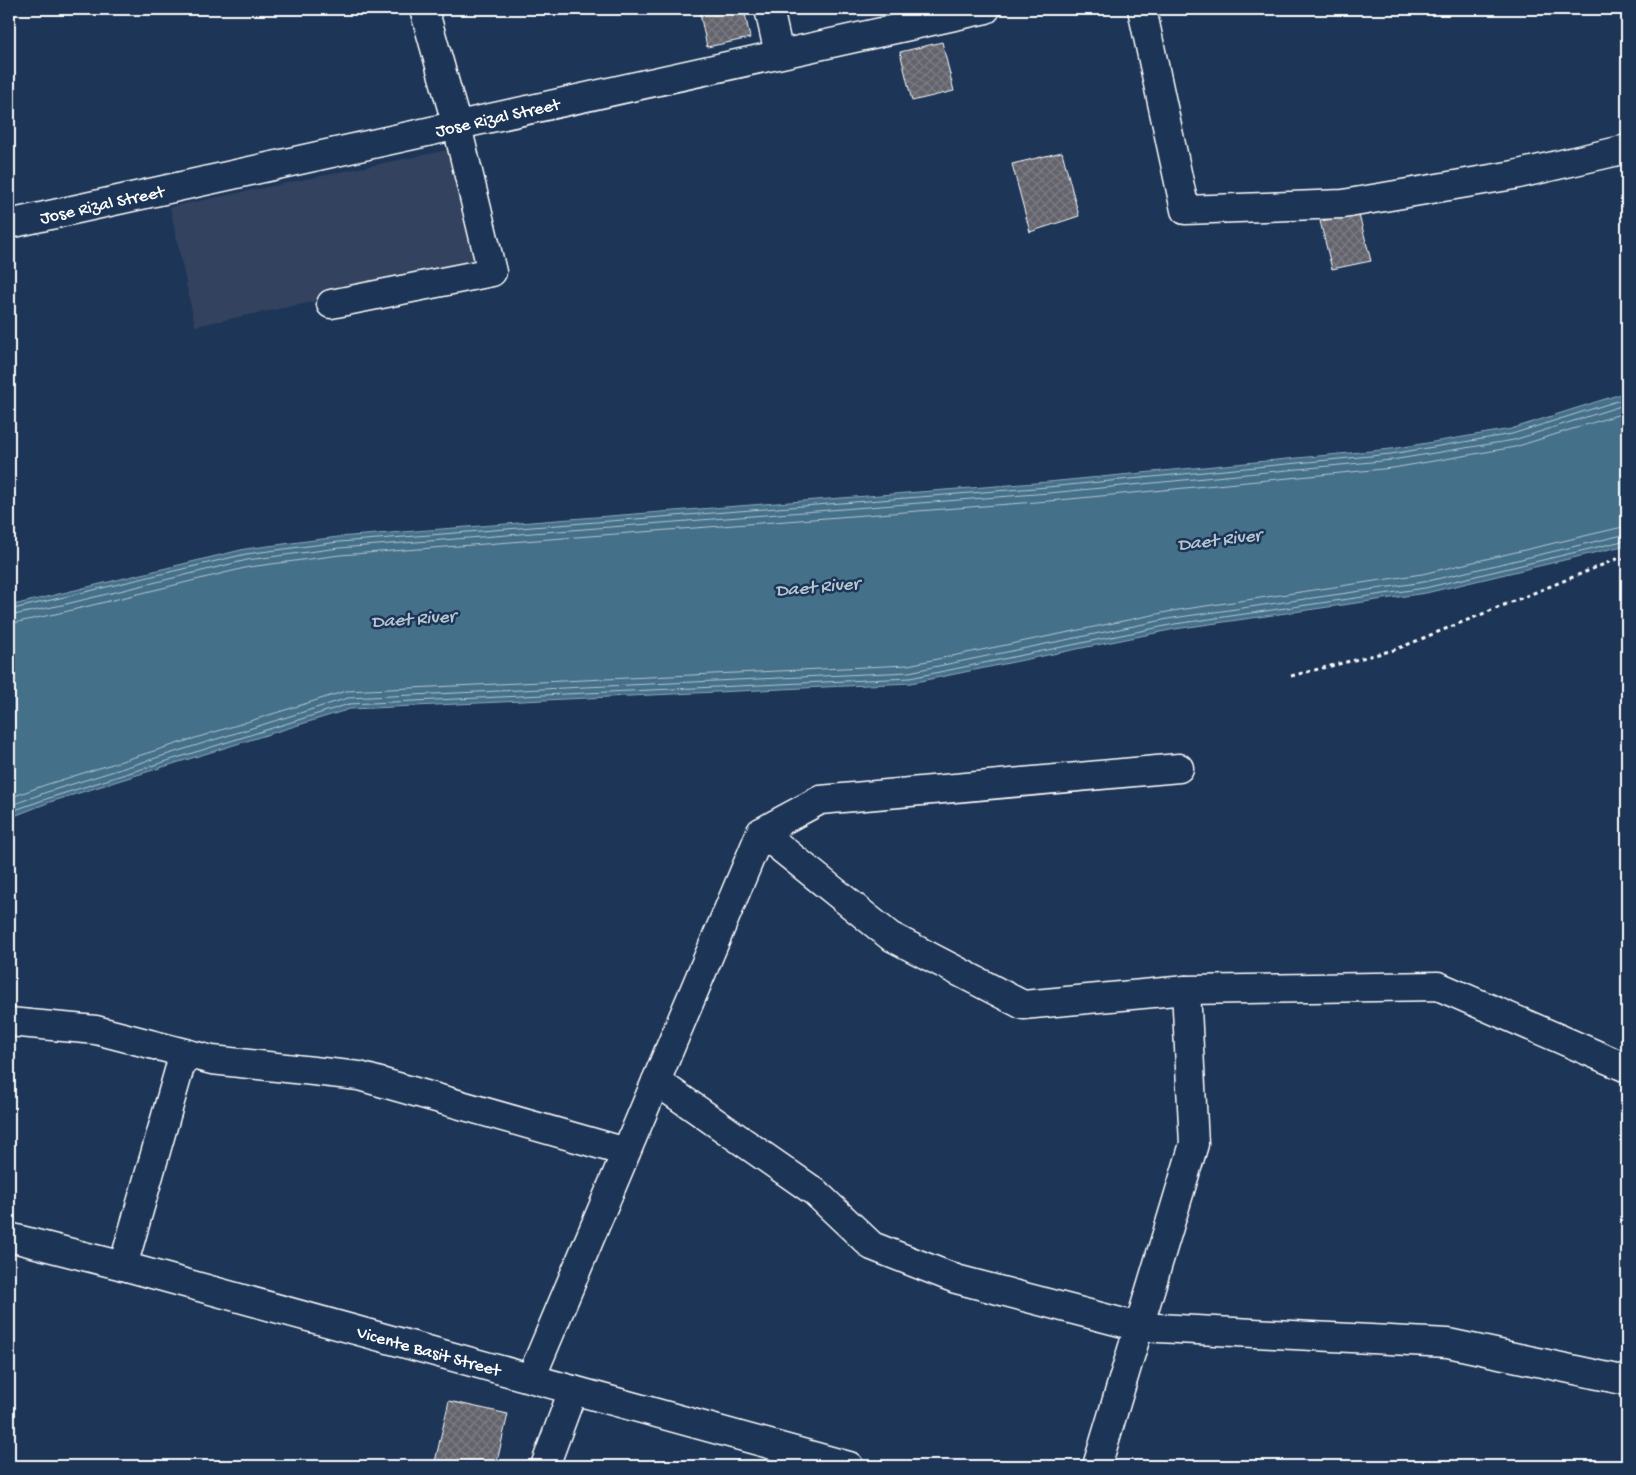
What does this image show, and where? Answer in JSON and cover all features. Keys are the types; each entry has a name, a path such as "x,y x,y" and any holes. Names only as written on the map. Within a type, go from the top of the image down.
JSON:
{"street":[{"path":"331,304 492,272 457,126 424,9"},
{"path":"769,9 779,54"},
{"name":"Jose Rizal Street","path":"9,224 986,9"},
{"path":"1142,9 1185,210 1343,204 1514,175 1627,149"},
{"path":"531,1378 761,832 820,800 1179,768"},
{"path":"761,832 890,936 1023,1006 1186,990 1438,986 1627,1068"},
{"path":"1097,1466 1194,1144 1186,990"},
{"path":"9,1022 96,1030 212,1060 359,1076 626,1152"},
{"path":"123,1266 184,1053"},
{"path":"656,1081 815,1192 872,1246 956,1279 1138,1327 1448,1343 1627,1381"},
{"name":"Vicente Basit Street","path":"9,1237 123,1266 848,1466"},
{"path":"545,1466 573,1390"}],"path":[{"path":"1291,676 1394,650 1617,559 1627,559"}],"shaded area":[{"path":"457,148 484,267 195,326 170,207"}],"water":[{"name":"Daet River","path":"1627,392 1627,545 1426,593 1175,629 911,683 350,709 50,802 9,818 9,606 245,549 338,537 1048,482 1391,449 1511,429"}],"building":[{"path":"699,9 744,9 750,38 707,47"},
{"path":"942,42 954,91 912,101 900,52"},
{"path":"1062,152 1079,216 1030,232 1012,164"},
{"path":"1359,215 1371,261 1332,269 1320,221"},
{"path":"449,1401 508,1414 496,1466 434,1466"}]}
